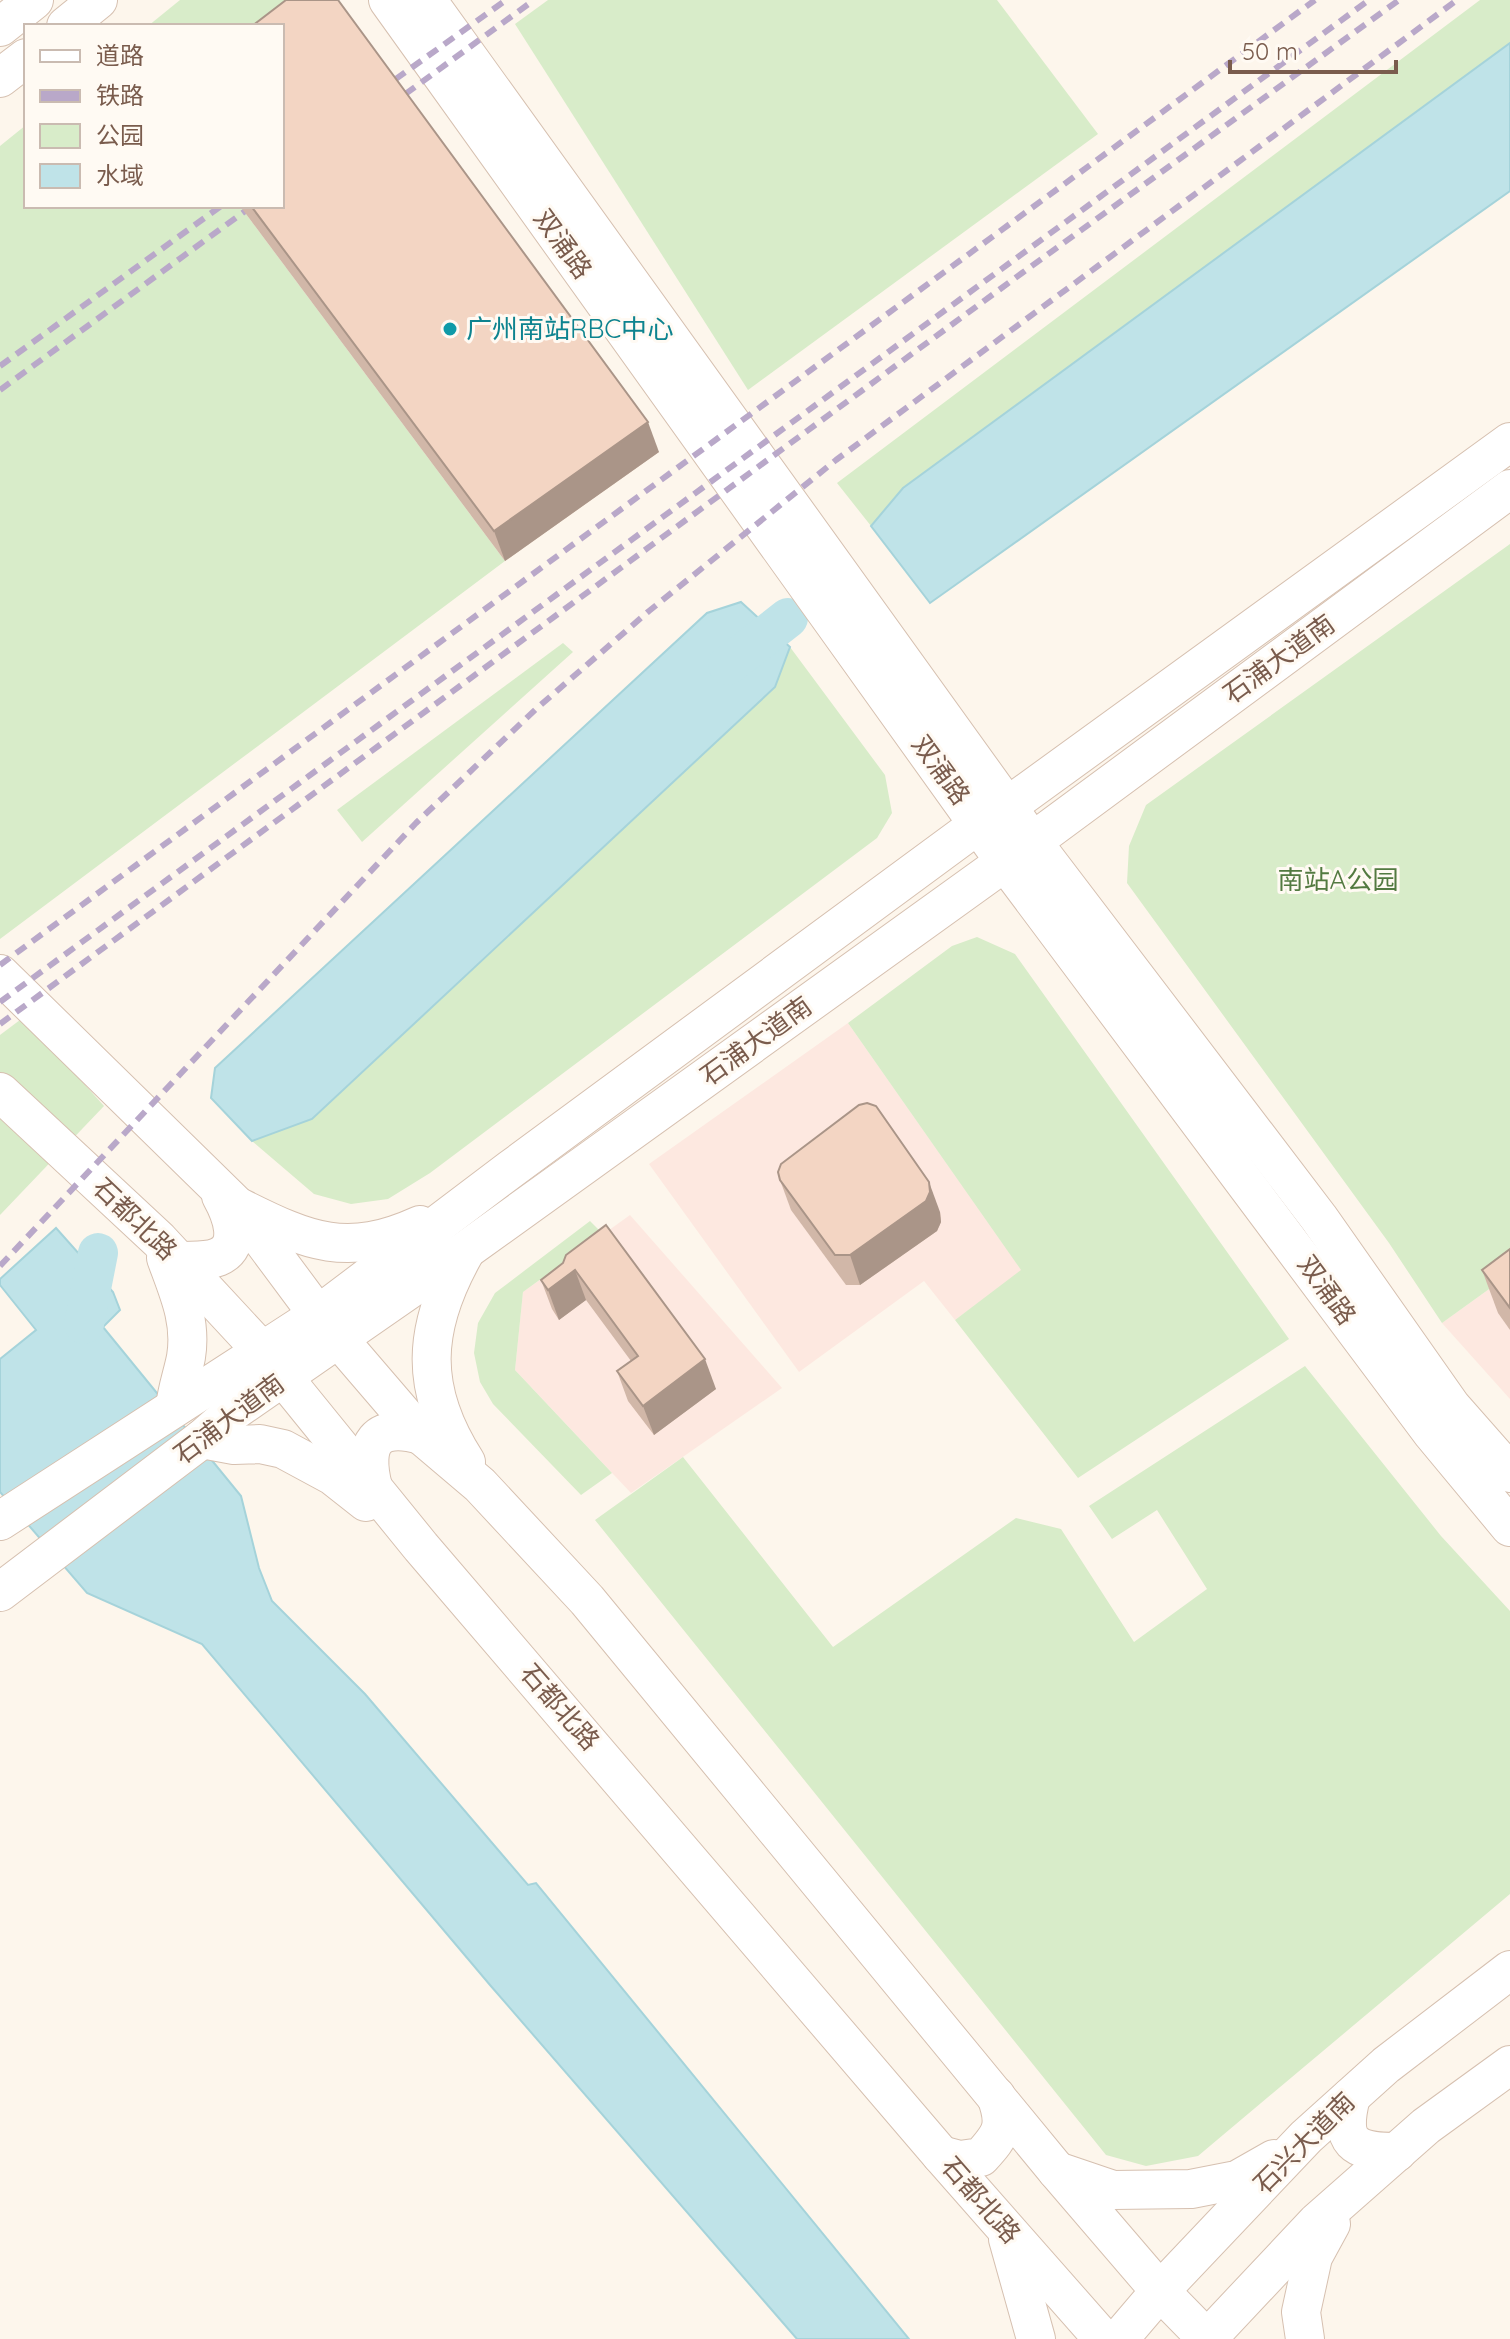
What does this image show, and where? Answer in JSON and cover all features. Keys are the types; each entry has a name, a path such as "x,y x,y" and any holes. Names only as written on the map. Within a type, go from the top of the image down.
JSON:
{"main road":[{"path":"0,27 34,0"},
{"path":"68,24 98,0"},
{"name":"双涌路","path":"388,0 994,815"},
{"name":"双涌路","path":"427,0 1018,851 1432,1433 1510,1527"},
{"path":"0,78 24,60"},
{"name":"石浦大道南","path":"329,1328 463,1206 511,1169 1510,442"},
{"name":"石浦大道南","path":"3,1519 175,1407 272,1364 466,1250 1018,851 1510,489"},
{"name":"双涌路","path":"1018,851 1319,1218 1451,1406 1510,1473"},
{"path":"0,974 226,1196 329,1328 421,1435 480,1485 587,1600 1057,2171 1160,2291 1207,2339 1317,2222 1426,2126 1510,2065"},
{"name":"石都北路","path":"0,1092 169,1250 272,1364 421,1547 941,2155 1103,2339"},
{"path":"511,1169 505,1192 511,1200 522,1203 540,1197"},
{"path":"226,1196 271,1223 326,1243 356,1244 393,1238 463,1206"},
{"path":"169,1250 204,1260 220,1256 233,1240 233,1217 226,1196"},
{"path":"169,1250 189,1333 175,1407 194,1410 203,1423 202,1439 283,1449 333,1476 421,1547"},
{"path":"466,1250 445,1288 436,1318 432,1349 434,1393 447,1432 480,1485"},
{"name":"石浦大道南","path":"0,1592 202,1439 234,1411 272,1364"},
{"path":"373,1487 367,1466 368,1453 377,1440 388,1431 402,1430 421,1435"},
{"name":"石兴大道南","path":"1119,2339 1160,2291 1306,2137 1386,2065 1510,1970"},
{"path":"941,2155 960,2160 981,2157 999,2137 1003,2115 996,2096"},
{"path":"1351,2097 1346,2116 1348,2133 1358,2148 1371,2152 1397,2152"},
{"path":"1057,2171 1113,2190 1191,2189 1237,2180 1269,2163 1306,2137"},
{"path":"1305,2339 1301,2312 1313,2257 1345,2198"},
{"path":"1003,2225 1036,2339"}],"shaded area":[{"path":"848,1023 1022,1271 955,1320 924,1281 799,1372 649,1164"},
{"path":"630,1215 782,1388 631,1493 515,1370 523,1292"},
{"path":"1510,1274 1510,1399 1442,1323"}],"green space":[{"path":"180,0 326,0 284,25 150,24"},
{"path":"548,0 997,0 1098,134 748,390 515,24"},
{"path":"1480,0 1510,0 1510,43 903,488 871,526 837,483"},
{"path":"24,127 24,208 241,208 505,561 0,939 0,146"},
{"name":"南站A公园","path":"1510,544 1510,1274 1442,1323 1389,1243 1127,883 1129,846 1146,805"},
{"path":"563,643 573,652 362,842 337,810"},
{"path":"790,647 885,775 892,813 877,838 430,1173 388,1199 351,1204 314,1194 252,1141 312,1119 775,687"},
{"path":"977,937 1015,954 1289,1339 1078,1478 955,1320 1021,1270 848,1023 952,946"},
{"path":"24,1017 104,1106 0,1215 0,1035"},
{"path":"590,1221 603,1234 523,1292 515,1370 612,1473 581,1495 493,1404 480,1382 474,1353 478,1323 495,1293"},
{"path":"1305,1366 1441,1536 1510,1611 1510,1894 1198,2156 1146,2166 1106,2155 595,1520 683,1457 833,1647 1016,1518 1061,1529 1134,1642 1207,1589 1157,1510 1112,1539 1089,1506"}],"water":[{"path":"1510,43 1510,191 930,603 871,526 903,488"},
{"path":"741,602 790,647 775,687 312,1119 252,1141 211,1098 215,1068 707,613"},
{"path":"56,1228 113,1292 120,1310 103,1327 241,1496 259,1568 272,1601 365,1694 528,1885 536,1883 909,2339 797,2339 490,1985 202,1644 87,1593 0,1492 0,1359 36,1330 0,1285 0,1279"}],"building":[{"name":"广州南站RBC中心","path":"286,0 338,0 648,422 494,531 252,208 284,208 284,24 255,24"},
{"path":"867,1103 876,1106 929,1182 930,1192 926,1201 850,1255 835,1255 780,1180 778,1172 781,1164 859,1105"},
{"path":"606,1225 705,1359 643,1406 617,1371 638,1356 575,1270 548,1290 541,1280 563,1263 566,1255"},
{"path":"1510,1249 1510,1308 1482,1270"}],"waterway":[{"path":"728,665 788,618"},
{"path":"84,1324 98,1253"}],"railway":[{"path":"379,91 506,0"},
{"path":"389,106 534,0"},
{"path":"0,965 1315,0"},
{"path":"0,1002 1369,0"},
{"path":"0,1024 1399,0"},
{"path":"0,1266 416,823 536,709 649,611 836,460 1457,0"},
{"path":"0,366 218,208"},
{"path":"0,390 249,208"}],"place":[{"name":"广州南站RBC中心","path":"450,329"}]}
